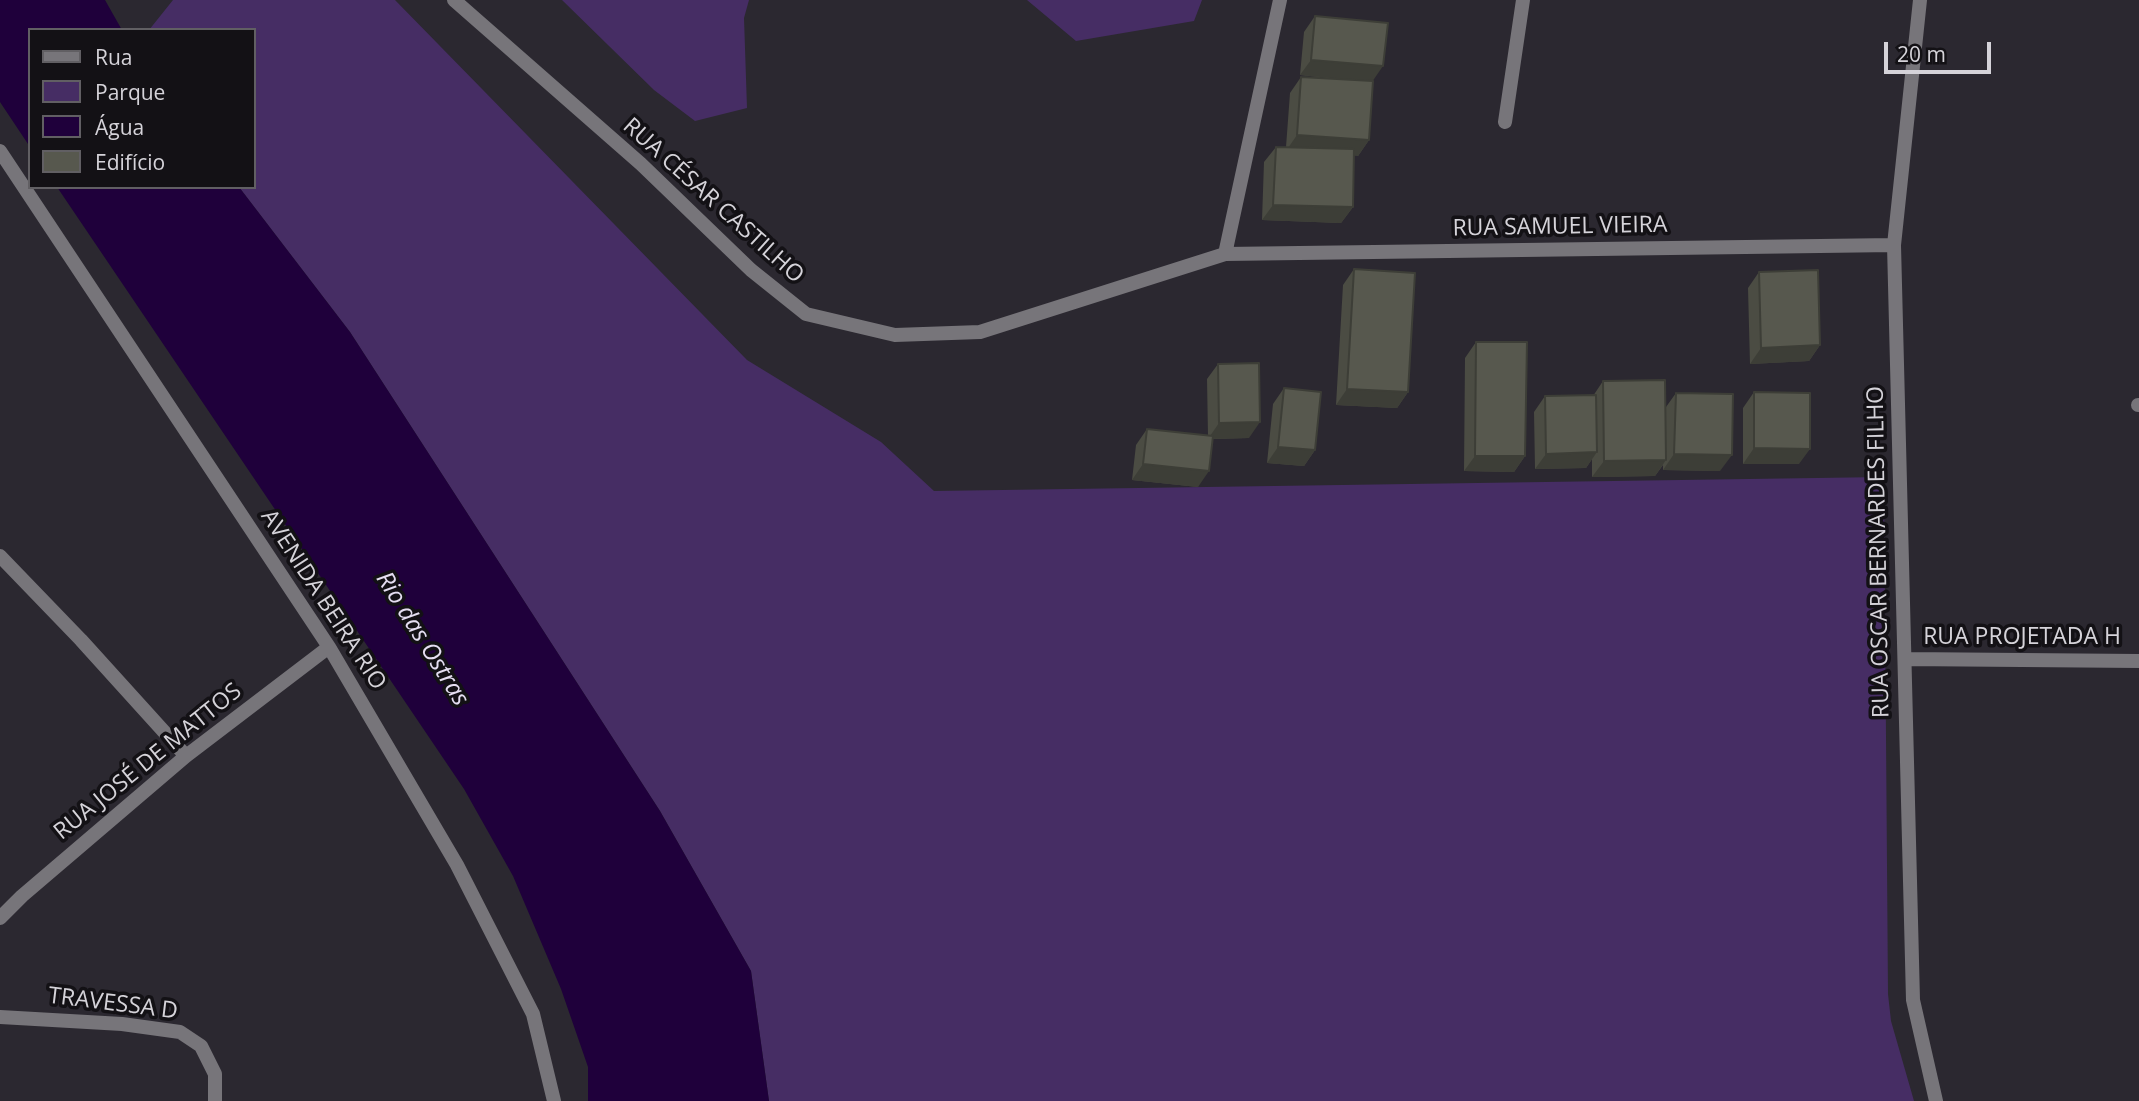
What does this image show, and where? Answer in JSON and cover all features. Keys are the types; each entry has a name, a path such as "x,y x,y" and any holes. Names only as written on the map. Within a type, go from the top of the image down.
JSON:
{"street":[{"name":"RUA CÉSAR CASTILHO","path":"454,0 641,164 751,270 806,314 895,335 979,332 1226,254"},
{"path":"1226,254 1280,0"},
{"path":"1505,122 1523,0"},
{"name":"RUA OSCAR BERNARDES FILHO","path":"1920,0 1894,245 1913,1000 1936,1101"},
{"name":"AVENIDA BEIRA RIO","path":"0,152 329,647 457,865 533,1014 554,1101"},
{"name":"RUA SAMUEL VIEIRA","path":"1226,254 1894,245"},
{"path":"0,556 186,755"},
{"name":"RUA JOSÉ DE MATTOS","path":"0,918 186,755 329,647"},
{"name":"RUA PROJETADA H","path":"1905,659 2139,661"},
{"name":"TRAVESSA D","path":"0,1017 122,1024 180,1032 201,1046 215,1074 215,1101"}],"green space":[{"path":"173,0 395,0 747,360 881,442 934,491 1884,477 1888,994 1891,1021 1914,1101 769,1101 751,971 660,811 350,332 241,189 256,189 256,28 151,28"},
{"path":"562,0 749,0 744,18 747,108 695,121 654,90"},
{"path":"1027,0 1202,0 1194,21 1076,41"}],"water":[{"path":"0,0 105,0 121,28 28,28 28,144 0,102"},
{"name":"Rio das Ostras","path":"58,189 241,189 350,332 660,811 751,971 769,1101 588,1101 588,1067 561,989 513,876 464,789"}],"building":[{"path":"1315,16 1388,23 1383,66 1311,60"},
{"path":"1301,77 1373,81 1369,140 1297,135"},
{"path":"1276,147 1354,149 1353,207 1273,205"},
{"path":"1354,269 1415,273 1408,392 1347,389"},
{"path":"1818,270 1820,345 1761,348 1759,272"},
{"path":"1476,342 1527,342 1525,456 1475,456"},
{"path":"1259,363 1260,422 1219,423 1218,364"},
{"path":"1665,380 1666,460 1604,461 1603,381"},
{"path":"1284,388 1321,392 1315,450 1278,447"},
{"path":"1754,392 1810,393 1810,449 1754,448"},
{"path":"1676,393 1733,394 1732,455 1674,454"},
{"path":"1596,395 1597,452 1546,454 1545,396"},
{"path":"1147,429 1213,436 1209,471 1143,464"}]}
